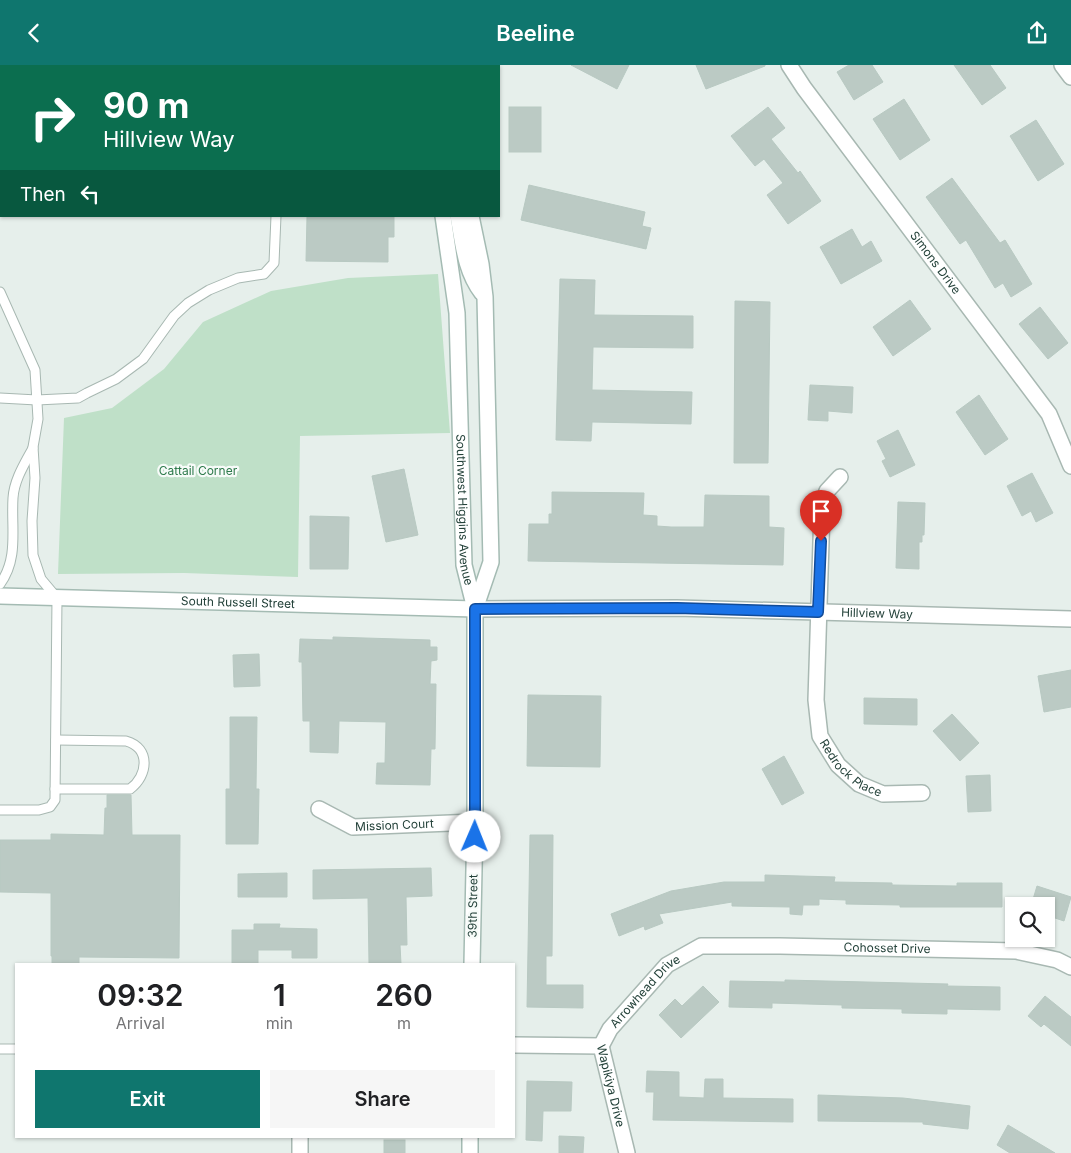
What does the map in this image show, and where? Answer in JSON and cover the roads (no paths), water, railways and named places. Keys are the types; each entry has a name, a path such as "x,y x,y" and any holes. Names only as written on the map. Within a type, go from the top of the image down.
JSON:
{"street":[{"name":"Simons Drive","path":"789,65 804,88 1048,414 1071,466"},
{"path":"1062,65 1071,77"},
{"name":"Southwest Higgins Avenue","path":"443,217 457,313 464,565 475,609"},
{"path":"458,217 469,269 474,283 485,297"},
{"name":"Southwest Higgins Avenue","path":"471,217 481,264 485,297 490,562 475,609"},
{"name":"Redrock Place","path":"840,477 827,491 822,510 816,700 820,736 838,765 859,784 883,794 922,793"},
{"name":"South Russell Street","path":"0,596 475,609"},
{"name":"Hillview Way","path":"475,609 677,608 1071,619"},
{"name":"39th Street","path":"472,963 475,822 475,609"},
{"name":"Mission Court","path":"319,809 353,827 475,822"},
{"name":"Cohosset Drive","path":"700,946 1016,951 1057,960 1071,967"},
{"name":"Arrowhead Drive","path":"601,1046 610,1029 667,965 700,946"},
{"name":"Wapikiya Drive","path":"515,1045 601,1046 627,1153"},
{"path":"300,1138 300,1153"},
{"path":"470,1138 470,1153"}],"lane":[{"path":"0,398 37,400 78,398 116,379 143,359 174,316 188,303 209,290 238,278 264,274 274,263 276,217"},
{"path":"0,292 35,370 38,419 33,447 35,477 32,521 33,555 41,579 57,598 55,800 50,807 39,810 0,810"},
{"path":"0,584 8,569 12,555 14,541 13,496 20,473 33,447"},
{"path":"55,789 130,789 143,776 144,769 144,758 139,748 126,741 56,740"},
{"path":"0,1049 15,1049"}],"park label":[{"name":"Cattail Corner","path":"198,471"}]}
